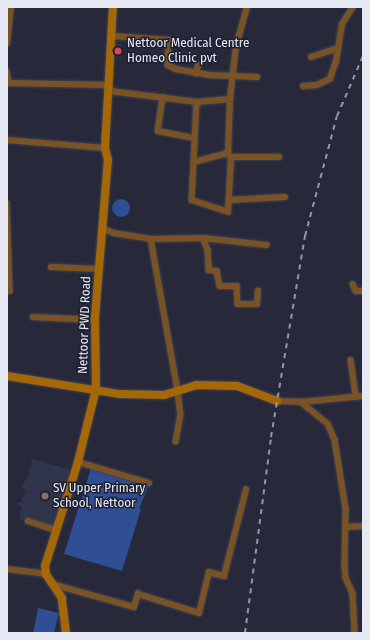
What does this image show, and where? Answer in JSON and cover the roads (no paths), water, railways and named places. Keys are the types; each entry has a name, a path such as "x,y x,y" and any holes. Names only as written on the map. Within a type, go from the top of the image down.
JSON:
{"street":[{"path":"7,44 10,7"},
{"name":"Nettoor PWD Road","path":"46,574 46,566 78,462 96,389 95,320 108,160 105,148 110,88 113,7"},
{"path":"197,102 192,200 228,212 230,99 232,76 236,46 247,7"},
{"path":"303,86 317,85 330,79 338,48 342,24 353,7"},
{"path":"112,36 169,40 168,65 196,74 257,78"},
{"path":"311,57 338,48"},
{"path":"196,74 198,65"},
{"path":"7,71 8,83 110,88 197,102 230,99"},
{"path":"163,97 158,131 194,138"},
{"path":"7,140 105,148"},
{"path":"194,162 229,155 279,157"},
{"path":"229,200 285,197"},
{"path":"7,203 10,291 7,292"},
{"path":"102,228 114,233 151,239 204,238 267,245"},
{"path":"204,238 208,250 209,270 217,271 220,286 237,286 238,304 257,304 258,291"},
{"path":"151,239 181,414 176,442"},
{"path":"51,267 99,269"},
{"path":"353,284 356,291 363,292"},
{"path":"32,317 95,320"},
{"path":"351,360 356,397"},
{"path":"7,376 120,394 164,395 196,385 237,386 277,400 302,402 363,396"},
{"path":"302,402 328,424 334,440 343,490 346,527 344,566 346,578 353,594 355,633"},
{"path":"78,462 148,483"},
{"path":"56,585 134,607 138,594 199,613 209,572 224,576 246,490"},
{"path":"28,521 56,530"},
{"path":"346,527 363,526"},
{"path":"7,569 46,574 56,585 62,598 66,633"}],"water":[{"path":"121,199 127,202 130,208 127,214 121,217 115,214 112,208 115,202"},
{"path":"91,468 148,487 139,509 141,509 122,571 64,554"},
{"path":"38,608 59,613 54,633 33,633"}],"railway":[{"path":"245,633 271,437 305,236 337,116 363,56"}],"place":[{"name":"Nettoor Medical Centre Homeo Clinic pvt","path":"118,51"},
{"name":"SV Upper Primary School, Nettoor","path":"45,496"}]}
